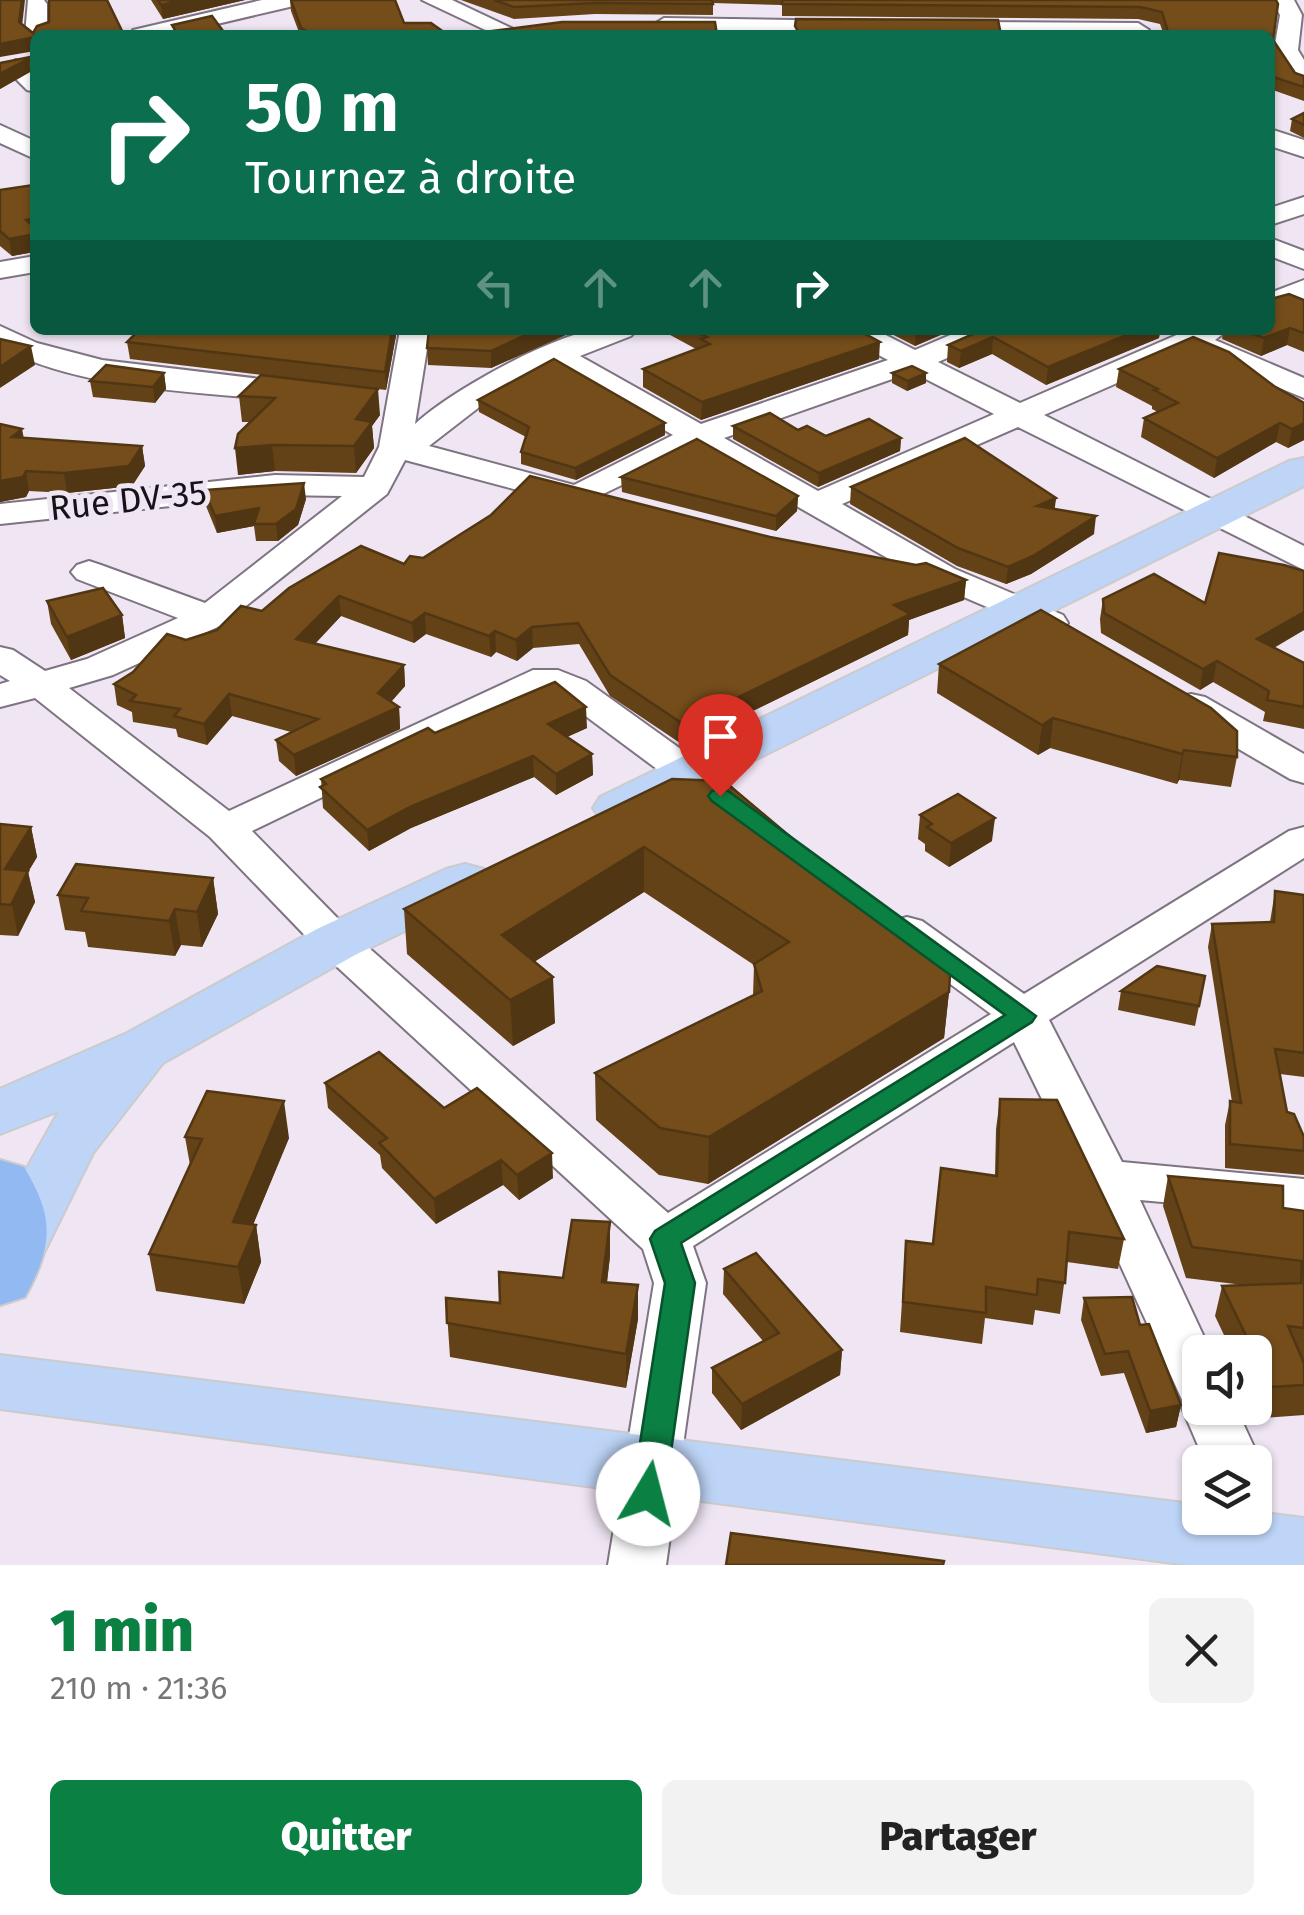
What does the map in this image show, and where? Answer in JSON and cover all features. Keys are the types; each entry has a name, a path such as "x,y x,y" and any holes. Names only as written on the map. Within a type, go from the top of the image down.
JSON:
{"highway":[{"path":"0,1186 15,1207 14,1236 0,1278"}],"main road":[{"path":"571,830 1304,470"},
{"path":"0,1113 147,1048 336,942 504,863"},
{"path":"0,1278 67,1145 91,1110 147,1048"},
{"path":"0,1382 653,1466 1276,1535"}],"street":[{"path":"167,30 290,0"},
{"path":"433,0 505,30"},
{"path":"633,26 729,30 729,0"},
{"path":"858,0 869,30"},
{"path":"998,0 1006,30"},
{"path":"1127,0 1138,30"},
{"path":"1283,0 1291,15 1286,50 1298,82"},
{"path":"35,30 36,4"},
{"path":"166,7 223,19"},
{"path":"526,30 541,28"},
{"path":"934,29 958,30"},
{"path":"6,126 30,146"},
{"path":"1275,139 1304,149"},
{"path":"1275,216 1304,205"},
{"path":"1275,248 1304,261"},
{"path":"0,270 30,265"},
{"path":"1275,302 1304,289"},
{"path":"0,335 30,350 114,370 325,396"},
{"path":"401,448 402,405 414,335"},
{"path":"0,696 100,667 208,617 375,486 401,448 437,417 476,390 607,335"},
{"path":"863,335 1304,560"},
{"path":"578,496 695,437 914,361 976,335"},
{"path":"815,504 1186,335"},
{"path":"1194,335 1304,390"},
{"path":"556,354 943,576 1023,608 1072,636"},
{"path":"364,400 402,405"},
{"path":"401,448 632,509"},
{"name":"Rue DV-35","path":"0,514 275,485 375,486"},
{"path":"853,562 943,576"},
{"path":"89,572 208,617"},
{"path":"0,658 44,686 225,828 336,942 665,1239 680,1283 637,1565"},
{"path":"225,828 427,735 533,680 558,681 573,689 753,820"},
{"path":"1155,684 1304,771"},
{"path":"665,1239 1304,840"},
{"path":"880,912 1023,1016 1106,1179 1182,1348"},
{"path":"1106,1179 1304,1197"}],"building":[{"path":"0,0 22,0 19,22 30,31 30,38 0,44"},
{"path":"49,0 107,0 122,30 35,30 49,22"},
{"path":"291,0 395,0 404,23 431,23 441,30 305,30"},
{"path":"494,0 712,0 713,4 514,7"},
{"path":"782,0 1276,0 1278,4 1274,30 1167,30 1162,12 1140,7 782,4"},
{"path":"212,16 222,30 175,30 172,25"},
{"path":"796,19 998,20 1000,30 797,30"},
{"path":"562,22 715,22 716,30 500,30"},
{"path":"1275,43 1295,73 1304,76 1304,87 1275,78"},
{"path":"30,57 30,61 0,74 0,63"},
{"path":"1304,113 1304,125 1292,119"},
{"path":"30,186 30,219 26,220 30,235 9,239 0,231 0,190"},
{"path":"1289,294 1304,300 1304,333 1290,328 1275,334 1275,298"},
{"path":"134,335 391,335 385,372 127,342"},
{"path":"428,335 526,335 491,351 427,348"},
{"path":"703,335 867,335 880,342 702,402 643,369 710,344 701,339 707,337"},
{"path":"971,335 1127,335 1048,367 993,337 961,351 948,345"},
{"path":"1193,337 1229,352 1304,403 1304,423 1292,429 1280,423 1217,458 1144,418 1178,403 1119,369"},
{"path":"0,339 31,346 0,367"},
{"path":"554,359 665,423 575,468 521,452 529,427 478,400"},
{"path":"106,365 164,373 153,387 90,381"},
{"path":"912,366 926,373 908,381 892,373"},
{"path":"261,375 378,389 356,419 372,422 354,446 235,448 238,434 275,398 239,396"},
{"path":"770,413 798,430 807,426 826,436 869,419 901,438 819,473 733,426"},
{"path":"0,424 22,429 12,437 142,446 129,466 64,473 26,471 23,477 0,481"},
{"path":"965,438 1056,498 1037,506 1096,516 1033,556 1008,567 958,548 851,487"},
{"path":"697,439 798,496 776,516 621,477"},
{"path":"530,476 770,537 916,565 926,563 966,580 894,605 910,614 683,724 610,675 578,623 532,627 516,640 495,631 489,636 425,613 412,623 339,596 296,639 404,665 378,693 399,707 294,755 276,740 318,719 229,694 204,724 174,716 180,709 130,701 136,695 114,684 133,672 167,634 186,640 217,630 241,606 262,611 289,588 361,546 404,564 410,556 423,558 491,515"},
{"path":"304,483 296,509 276,524 254,524 259,508 215,516 204,490"},
{"path":"1219,553 1304,571 1304,612 1257,639 1304,663 1304,707 1267,700 1269,691 1217,661 1203,669 1104,613 1103,599 1154,574 1205,603"},
{"path":"103,588 122,615 67,637 47,601"},
{"path":"1041,610 1211,708 1237,731 1237,757 1184,750 1182,754 1053,718 1042,725 939,664"},
{"path":"555,682 586,707 548,724 592,754 556,774 533,756 410,807 367,830 320,787 326,784 321,779 428,728 435,733"},
{"path":"672,779 724,781 825,866 951,957 949,992 709,1137 660,1128 595,1073 762,991 754,964 789,942 644,847 502,935 553,977 510,1000 404,909"},
{"path":"958,794 995,818 951,843 927,827 932,824 920,815"},
{"path":"0,824 31,827 5,869 28,871 11,905 0,904"},
{"path":"76,864 213,878 197,912 175,909 169,921 81,911 88,898 58,895"},
{"path":"1275,891 1304,895 1304,1053 1275,1049 1287,1112 1294,1114 1304,1137 1304,1151 1230,1144 1230,1101 1241,1103 1212,924 1274,922"},
{"path":"1157,966 1205,976 1199,1006 1121,991"},
{"path":"379,1052 444,1108 477,1088 552,1153 517,1175 501,1160 434,1199 379,1143 387,1138 325,1083"},
{"path":"207,1091 284,1101 233,1222 256,1225 238,1267 149,1254 202,1139 185,1137"},
{"path":"1000,1099 1057,1100 1124,1239 1069,1232 1065,1283 1038,1279 1037,1295 986,1287 986,1313 903,1302 906,1241 933,1244 941,1168 997,1176"},
{"path":"1168,1176 1283,1186 1283,1208 1304,1211 1304,1328 1288,1326 1304,1363 1304,1385 1272,1387 1272,1335 1246,1335 1222,1286 1301,1283 1302,1261 1192,1247"},
{"path":"572,1220 610,1222 602,1282 638,1285 626,1354 447,1323 446,1298 500,1303 499,1272 563,1278"},
{"path":"756,1253 842,1350 742,1404 712,1368 779,1333 724,1269"},
{"path":"1132,1297 1140,1325 1149,1324 1181,1405 1150,1411 1128,1351 1105,1354 1084,1298"},
{"path":"731,1533 944,1561 943,1565 726,1565"}],"route":[{"path":"648,1494 680,1283 665,1239 1023,1016 720,796"}]}
